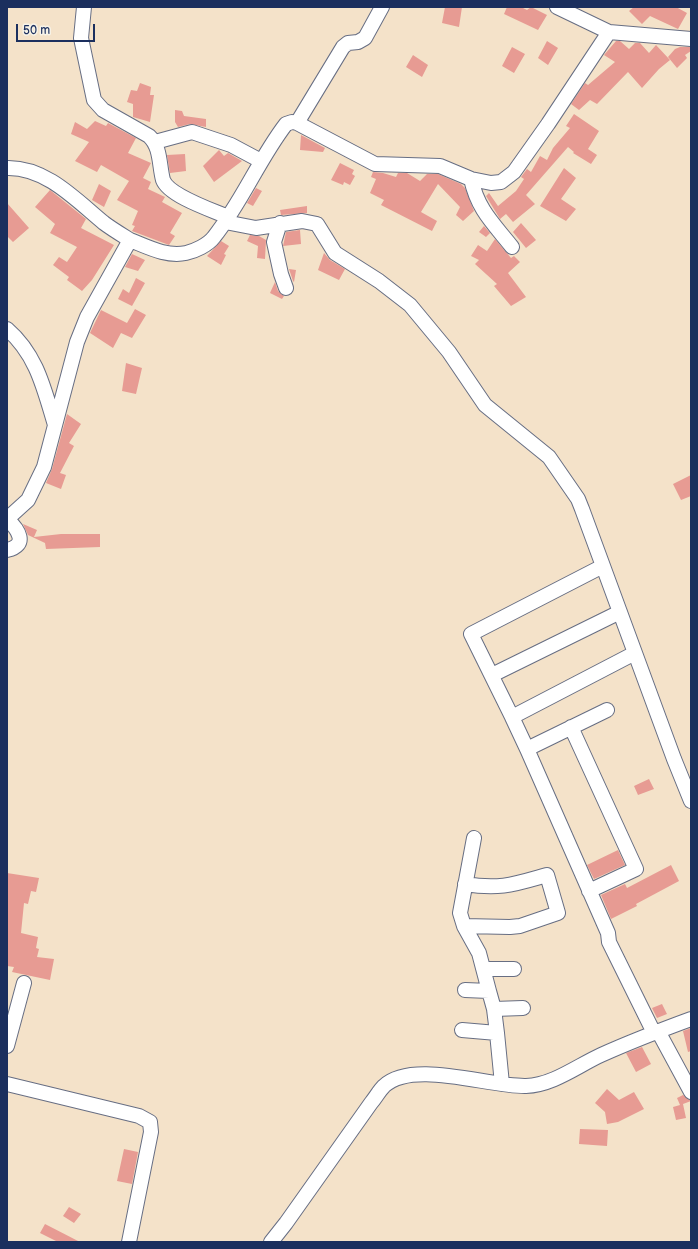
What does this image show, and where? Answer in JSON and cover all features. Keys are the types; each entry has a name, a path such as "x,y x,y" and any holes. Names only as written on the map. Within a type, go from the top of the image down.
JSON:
{"street":[{"path":"84,7 81,38 94,100 103,110 149,136 155,142 164,180 168,187 226,220 256,228 280,223 302,221 317,224 335,253 379,281 410,304 449,352 485,405 549,457 578,499 691,801"},
{"path":"297,123 343,47 348,42 358,42 365,38 382,7"},
{"path":"558,7 609,32 691,39"},
{"path":"7,168 31,172 44,177 75,198 106,224 130,240 158,251 174,254 186,253 206,245 214,238 261,161 286,124 292,122 297,123 375,164 440,166 471,179 491,183 501,182 514,172 609,32"},
{"path":"155,142 192,132 231,145 261,161"},
{"path":"471,179 475,197 482,210 512,247"},
{"path":"280,223 274,242 281,274 286,288"},
{"path":"7,550 15,548 19,543 20,536 18,529 7,519 28,500 44,467 77,342 86,317 130,240"},
{"path":"7,330 20,341 40,377 55,426"},
{"path":"603,566 471,634 527,749 608,933 616,938 657,1031 691,1092"},
{"path":"492,675 620,612"},
{"path":"512,717 635,653"},
{"path":"527,749 607,710"},
{"path":"571,727 636,869 589,891"},
{"path":"474,838 460,913 464,926 479,953 494,1009 502,1084"},
{"path":"464,926 510,928 558,913 547,874 502,887 491,888 465,884"},
{"path":"484,969 514,969"},
{"path":"7,1046 24,983"},
{"path":"465,990 489,991"},
{"path":"494,1009 523,1008"},
{"path":"271,1242 385,1085 408,1074 437,1075 527,1086 548,1081 601,1055 657,1031 691,1019"},
{"path":"462,1030 497,1033"},
{"path":"7,1084 139,1116 150,1122 151,1132 129,1242"}],"building":[{"path":"445,7 462,7 459,27 442,23"},
{"path":"507,7 521,7 527,10 531,7 547,15 538,30 504,14"},
{"path":"634,7 676,7 687,13 678,29 650,16 642,24 629,11"},
{"path":"547,41 558,48 548,65 538,58"},
{"path":"616,41 620,41 629,49 635,43 640,43 649,53 656,45 670,60 659,69 642,88 628,72 597,104 590,100 579,110 571,104 585,83 588,85 615,62 604,55"},
{"path":"512,47 525,54 514,73 502,66"},
{"path":"680,47 691,47 691,51 685,55 687,58 677,68 668,57 675,49"},
{"path":"413,55 428,65 422,77 406,67"},
{"path":"140,83 151,87 150,95 154,95 150,122 133,117 133,104 127,102 131,90 137,91"},
{"path":"175,110 182,111 184,116 206,119 206,127 190,124 178,127 175,122"},
{"path":"574,114 599,131 588,149 597,155 591,164 573,153 574,152 568,147 526,195 535,204 513,222 506,214 500,219 486,196 489,193 498,206 516,191 524,179 521,177 527,169 531,172 540,156 547,160 553,148 570,128 566,126"},
{"path":"95,121 106,126 108,123 136,138 128,153 151,163 143,178 151,182 148,189 165,197 162,202 182,213 170,233 175,236 169,245 132,231 135,226 132,225 138,211 117,200 129,181 101,165 97,172 75,161 89,142 71,134 75,122 87,129"},
{"path":"301,135 325,148 323,152 300,150"},
{"path":"219,150 224,156 228,153 242,161 214,182 203,166"},
{"path":"185,154 186,171 170,173 167,155"},
{"path":"340,163 354,170 352,174 355,176 350,185 344,182 343,185 331,180"},
{"path":"564,168 576,178 561,199 576,209 566,221 540,206"},
{"path":"373,172 396,177 398,173 407,173 420,181 427,174 438,174 461,184 465,188 474,211 463,221 456,215 460,207 438,184 421,212 437,221 432,231 381,205 384,200 370,193 376,179 371,177"},
{"path":"99,184 111,191 104,207 92,200"},
{"path":"256,188 262,191 253,206 247,203"},
{"path":"50,190 86,219 81,228 114,245 92,280 82,291 67,280 69,277 53,265 59,257 67,262 77,247 50,233 55,224 35,207"},
{"path":"7,203 29,228 13,242 7,236"},
{"path":"307,206 307,213 281,215 280,210"},
{"path":"521,223 536,240 526,248 513,232"},
{"path":"484,226 490,233 486,237 479,232"},
{"path":"300,230 301,244 283,246 286,232"},
{"path":"250,235 259,236 266,240 265,259 257,258 258,246 247,241"},
{"path":"495,239 511,258 514,256 520,262 508,273 526,297 511,306 494,286 497,284 475,264 479,260 471,256 478,245 487,251"},
{"path":"221,241 229,246 224,254 226,255 221,265 207,256"},
{"path":"324,253 330,260 345,269 339,280 318,270"},
{"path":"132,254 145,260 138,271 125,267"},
{"path":"289,269 296,270 294,282 293,281"},
{"path":"136,278 145,283 132,306 118,299 123,289 129,293"},
{"path":"275,282 278,291 284,296 282,299 270,293"},
{"path":"135,309 146,315 132,338 121,333 113,348 90,333 101,310 127,323"},
{"path":"126,363 142,368 136,394 122,391"},
{"path":"67,414 81,424 69,443 74,446 60,473 66,475 61,489 46,483 52,469"},
{"path":"691,475 691,496 681,500 673,484"},
{"path":"23,524 37,530 34,537 61,534 100,534 100,547 46,549 45,543 28,535"},
{"path":"649,779 654,789 638,795 634,786"},
{"path":"618,850 625,865 594,879 587,865"},
{"path":"671,865 679,881 636,904 637,906 611,919 601,895 625,884 627,888"},
{"path":"7,873 39,878 36,892 31,891 28,904 24,903 21,933 38,937 36,948 39,949 37,957 54,959 50,980 12,972 14,967 7,966"},
{"path":"662,1004 667,1014 657,1018 652,1008"},
{"path":"691,1028 691,1051 688,1052 683,1031"},
{"path":"642,1047 651,1064 636,1072 626,1053"},
{"path":"607,1089 619,1100 634,1092 644,1109 618,1122 607,1124 605,1112 595,1103"},
{"path":"683,1095 691,1101 683,1104 686,1118 676,1120 673,1107 680,1105 677,1098"},
{"path":"580,1129 608,1130 607,1146 579,1144"},
{"path":"124,1149 138,1152 132,1184 117,1181"},
{"path":"69,1207 81,1214 74,1223 63,1216"},
{"path":"45,1224 80,1242 58,1242 40,1233"}]}
